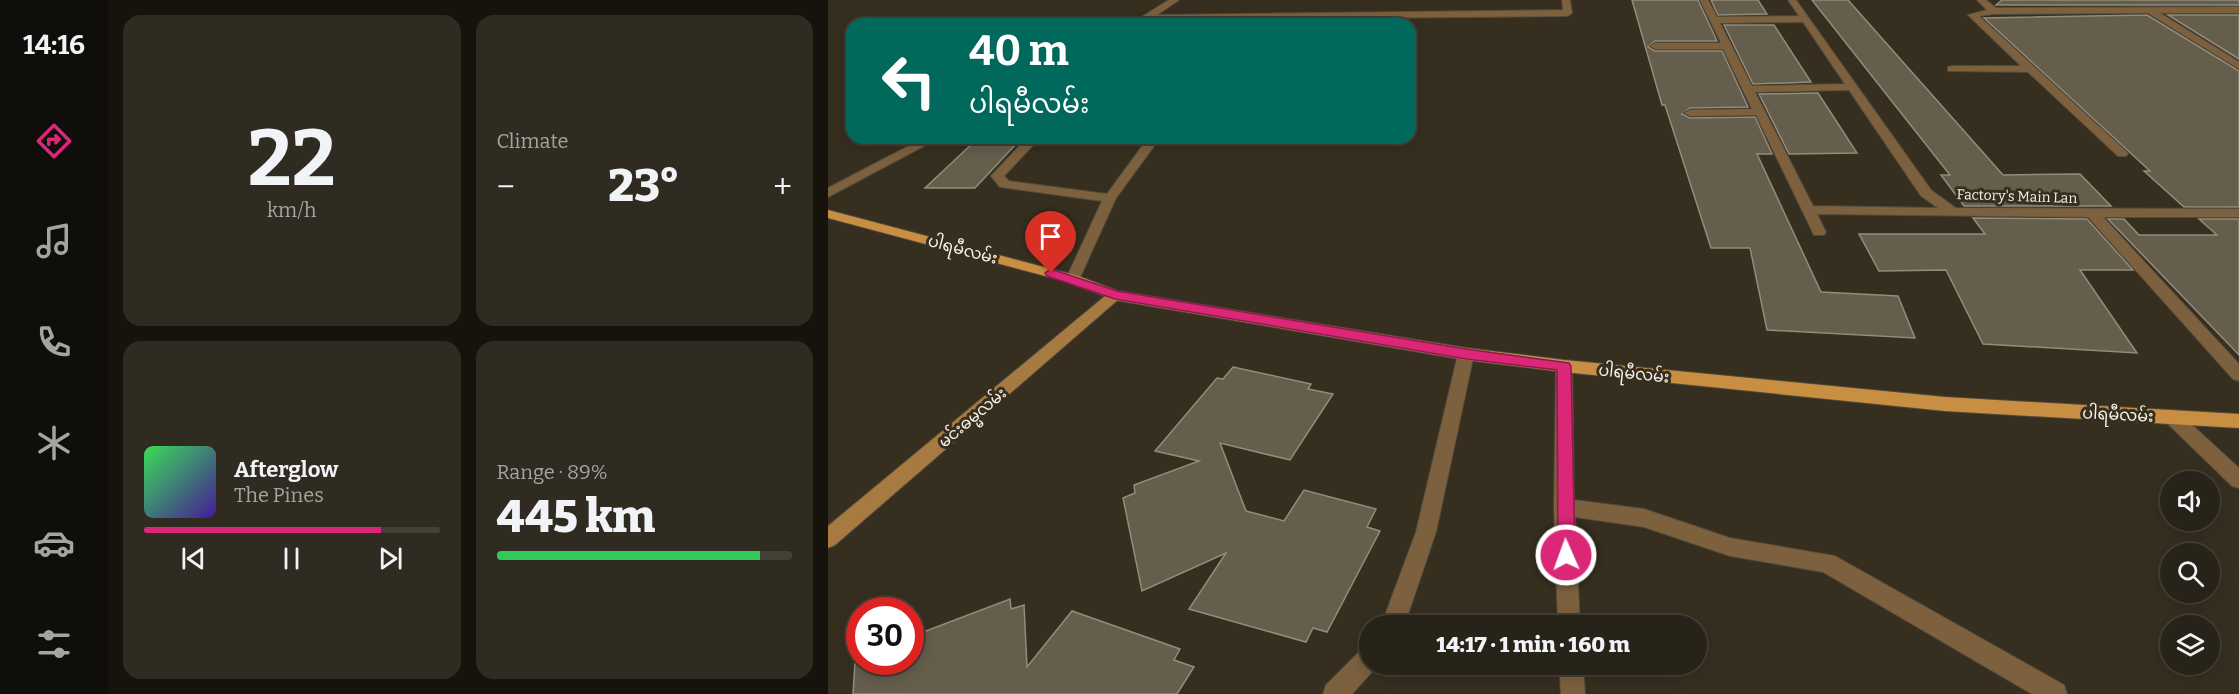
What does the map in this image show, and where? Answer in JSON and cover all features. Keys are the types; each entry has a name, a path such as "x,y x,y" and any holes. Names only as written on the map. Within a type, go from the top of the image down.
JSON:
{"main road":[{"name":"ပါရမီလမ်း","path":"828,213 1073,279 1115,295 1466,354 1945,404 2239,421"},
{"name":"မင်းဓမ္မလမ်း","path":"828,539 1115,295"}],"street":[{"path":"1146,18 1175,0"},
{"path":"1146,18 1411,11 1568,13 1566,0"},
{"path":"1704,0 1819,232"},
{"name":"Factory's Main Lan","path":"1792,0 1926,193 1953,212 2239,213"},
{"path":"1981,0 1994,11"},
{"path":"2182,0 2200,10"},
{"path":"2149,10 2239,66"},
{"path":"2122,153 1972,15 1994,11 2239,10"},
{"path":"1713,20 1805,19"},
{"path":"1655,46 1726,46"},
{"path":"1952,69 2030,69"},
{"path":"1747,89 1853,87"},
{"path":"1690,113 1759,112"},
{"path":"828,193 922,144"},
{"path":"1028,144 997,176 1005,184 1110,198"},
{"path":"1073,279 1110,198 1150,144"},
{"path":"1808,210 1953,212"},
{"path":"2092,214 2239,375"},
{"path":"1396,615 1426,532 1466,354"},
{"path":"1564,366 1564,507 1569,615"},
{"path":"2172,417 2239,480"},
{"path":"1564,507 1644,518 1730,547 1827,563 2055,694"},
{"path":"1335,694 1359,669"},
{"path":"1572,675 1573,694"}],"building":[{"path":"1632,0 1698,0 1717,41 1655,41 1648,47 1655,51 1722,51 1748,107 1690,108 1682,114 1690,118 1755,117 1772,154 1757,154 1821,292 1898,296 1915,338 1767,330 1750,248 1711,248 1665,105 1662,105"},
{"path":"1711,0 1758,0 1767,14 1718,15"},
{"path":"1812,0 1848,0 2003,175 2080,174 2111,206 1964,206 1941,175 1950,175"},
{"path":"2002,0 2239,0 2239,5 1996,5"},
{"path":"2147,15 2239,71 2239,207 2184,207 2144,171 2150,171 1984,18"},
{"path":"2168,15 2239,15 2239,59"},
{"path":"1724,25 1774,25 1811,82 1753,84"},
{"path":"1818,93 1857,153 1789,154 1759,94"},
{"path":"972,144 1016,144 975,188 925,188"},
{"path":"1973,218 2087,219 2133,270 2080,270 2137,353 1983,344 1946,270 1879,271 1859,234 1985,234"},
{"path":"2108,219 2124,219 2139,235 2217,235 2199,219 2239,219 2239,355"},
{"path":"1233,367 1311,384 1308,389 1333,394 1290,460 1220,443 1246,511 1284,521 1304,490 1376,509 1367,527 1380,531 1327,632 1313,628 1306,642 1189,609 1226,553 1142,591 1123,498 1135,493 1134,485 1199,461 1155,451 1217,378 1223,379"},
{"path":"1010,599 1011,609 1024,605 1027,667 1072,611 1180,649 1174,660 1194,667 1177,694 853,694 854,675 924,675 924,632"}],"route":[{"path":"1051,273 1115,295 1466,354 1564,366 1566,555"}]}
